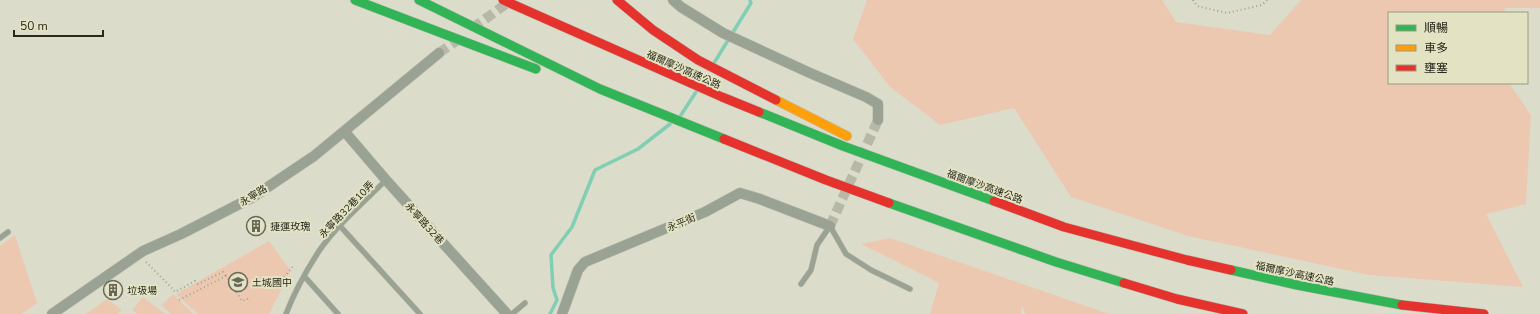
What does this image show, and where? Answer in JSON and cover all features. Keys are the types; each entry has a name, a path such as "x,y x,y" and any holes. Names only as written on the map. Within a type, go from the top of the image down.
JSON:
{"highway":[{"path":"355,0 548,74 600,89"},
{"path":"419,0 600,89 826,180 1056,262 1177,299 1243,314"},
{"name":"福爾摩沙高速公路","path":"503,0 703,89 843,146 1064,227 1187,260 1297,285 1409,306 1484,314"},
{"path":"617,0 653,30 707,64 855,140"},
{"path":"868,145 1064,227"}],"street":[{"path":"673,0 681,7 723,33 866,97 878,104 878,120"},
{"name":"永寧路","path":"52,314 138,254 253,197 314,156 439,53"},
{"name":"永寧路32巷","path":"345,132 386,180 507,314"},
{"name":"永平街","path":"562,314 578,270 585,262 705,212 740,193 760,199 830,226"}],"lane":[{"name":"永寧路32巷10弄","path":"286,314 304,276 319,251 340,226 386,180"},
{"path":"340,226 420,314"},
{"path":"801,284 811,270 817,245 830,226 846,254 871,270 910,289"},
{"path":"0,238 8,232"},
{"path":"304,276 338,314"},
{"path":"512,314 525,303"}],"path":[{"path":"1193,0 1197,6 1227,13 1262,4 1267,0"},
{"path":"138,254 175,292 195,281 198,284 223,272 242,301 250,298"},
{"path":"275,284 280,282 294,265"},
{"path":"179,300 226,276"}],"shaded area":[{"path":"867,0 1162,0 1176,22 1270,35 1301,0 1540,0 1540,8 1505,8 1504,12 1388,12 1388,84 1510,84 1531,115 1526,204 1486,214 1523,287 1369,275 1188,236 1071,197 1014,108 940,125 890,87 853,39"},
{"path":"15,235 37,303 22,314 0,314 0,246"},
{"path":"890,238 1109,314 1025,314 1022,306 1021,314 930,314 939,283 861,244"},
{"path":"269,241 291,271 269,314 198,314 176,294"},
{"path":"173,294 193,314 170,314 162,305"},
{"path":"143,297 165,314 137,314 132,310"},
{"path":"107,299 122,310 118,314 86,314"}],"waterway":[{"path":"714,63 751,3 750,0"},
{"path":"681,115 696,92"},
{"path":"550,314 557,300 553,288 551,255 572,227 595,170 638,149 670,124"}],"tunnel":[{"path":"473,28 510,1"},
{"path":"439,53 459,39"},
{"path":"830,226 878,120"}],"traffic: fast":[{"path":"355,0 536,69"},
{"path":"419,0 600,89 724,139"},
{"path":"759,112 843,146 994,201"},
{"path":"889,203 1056,262 1124,283"},
{"path":"1231,270 1297,285 1402,305"}],"traffic: slow":[{"path":"776,100 847,136"}],"traffic: jam":[{"path":"503,0 759,112"},
{"path":"617,0 653,30 698,60 776,100"},
{"path":"724,139 826,180 889,203"},
{"path":"994,201 1064,227 1187,260 1231,270"},
{"path":"1124,283 1177,299 1243,314"},
{"path":"1402,305 1484,314"}],"place":[{"name":"捷運玫瑰","path":"256,226"},
{"name":"土城國中","path":"238,282"},
{"name":"垃圾場","path":"113,290"}]}
